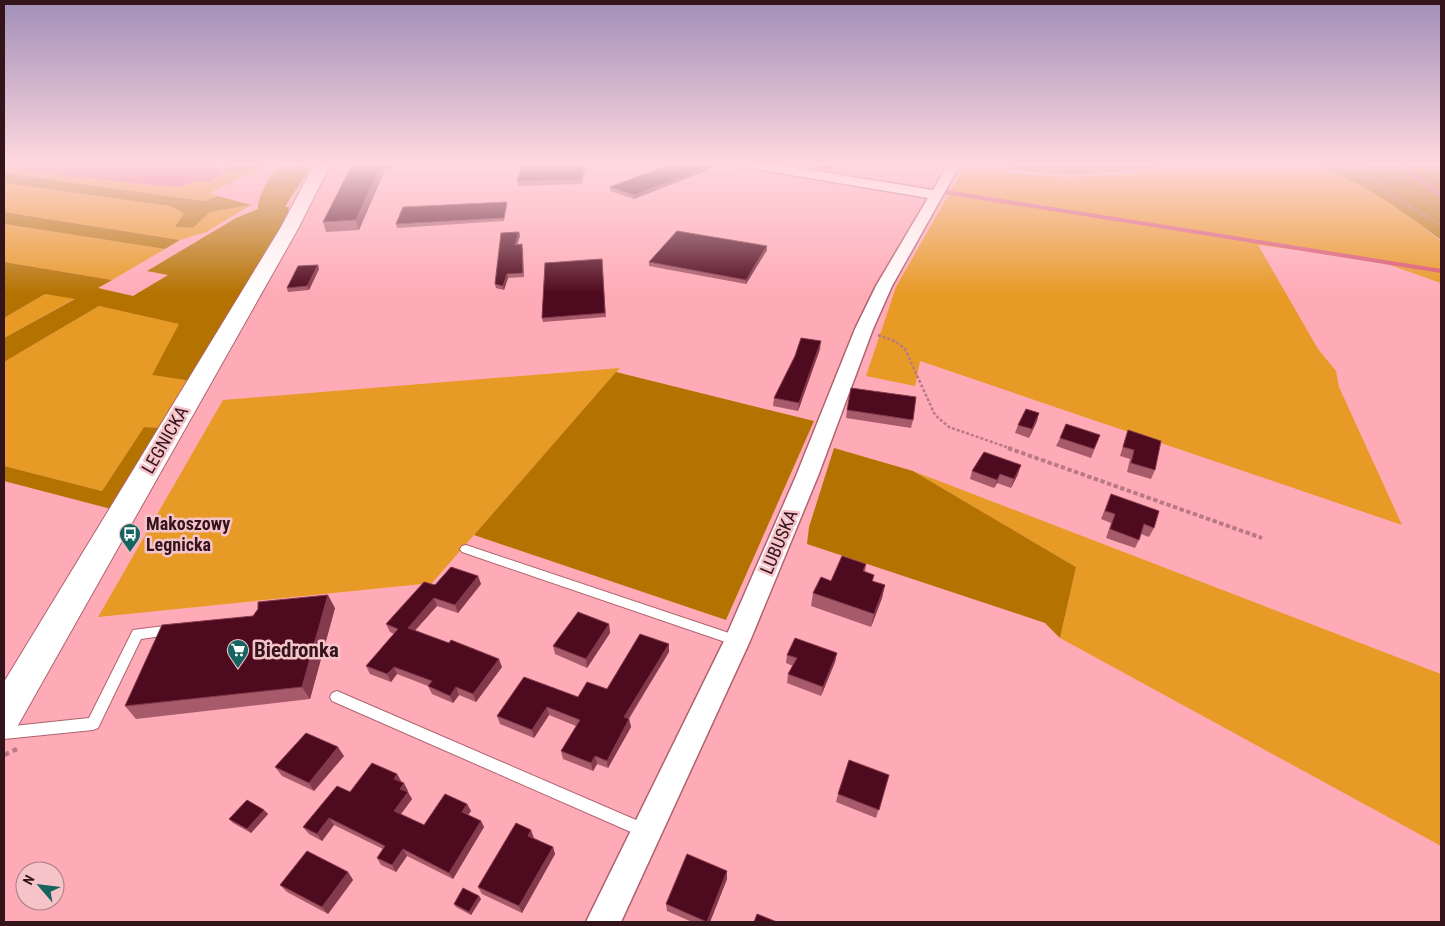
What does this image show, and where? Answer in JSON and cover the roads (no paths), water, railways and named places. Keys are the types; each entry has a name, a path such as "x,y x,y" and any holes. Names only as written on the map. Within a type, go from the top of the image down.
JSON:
{"main road":[{"name":"LEGNICKA","path":"4,715 301,206"}],"street":[{"name":"LUBUSKA","path":"603,922 648,832 737,641 807,476 864,329 884,286 930,206"}],"lane":[{"path":"466,549 737,641"},
{"path":"4,733 93,724 138,634 184,629"},
{"path":"337,697 648,832"}],"waterway":[{"path":"1034,206 1441,271"}],"place":[{"name":"Makoszowy Legnicka","path":"130,553"},
{"name":"Biedronka","path":"238,669"}]}
